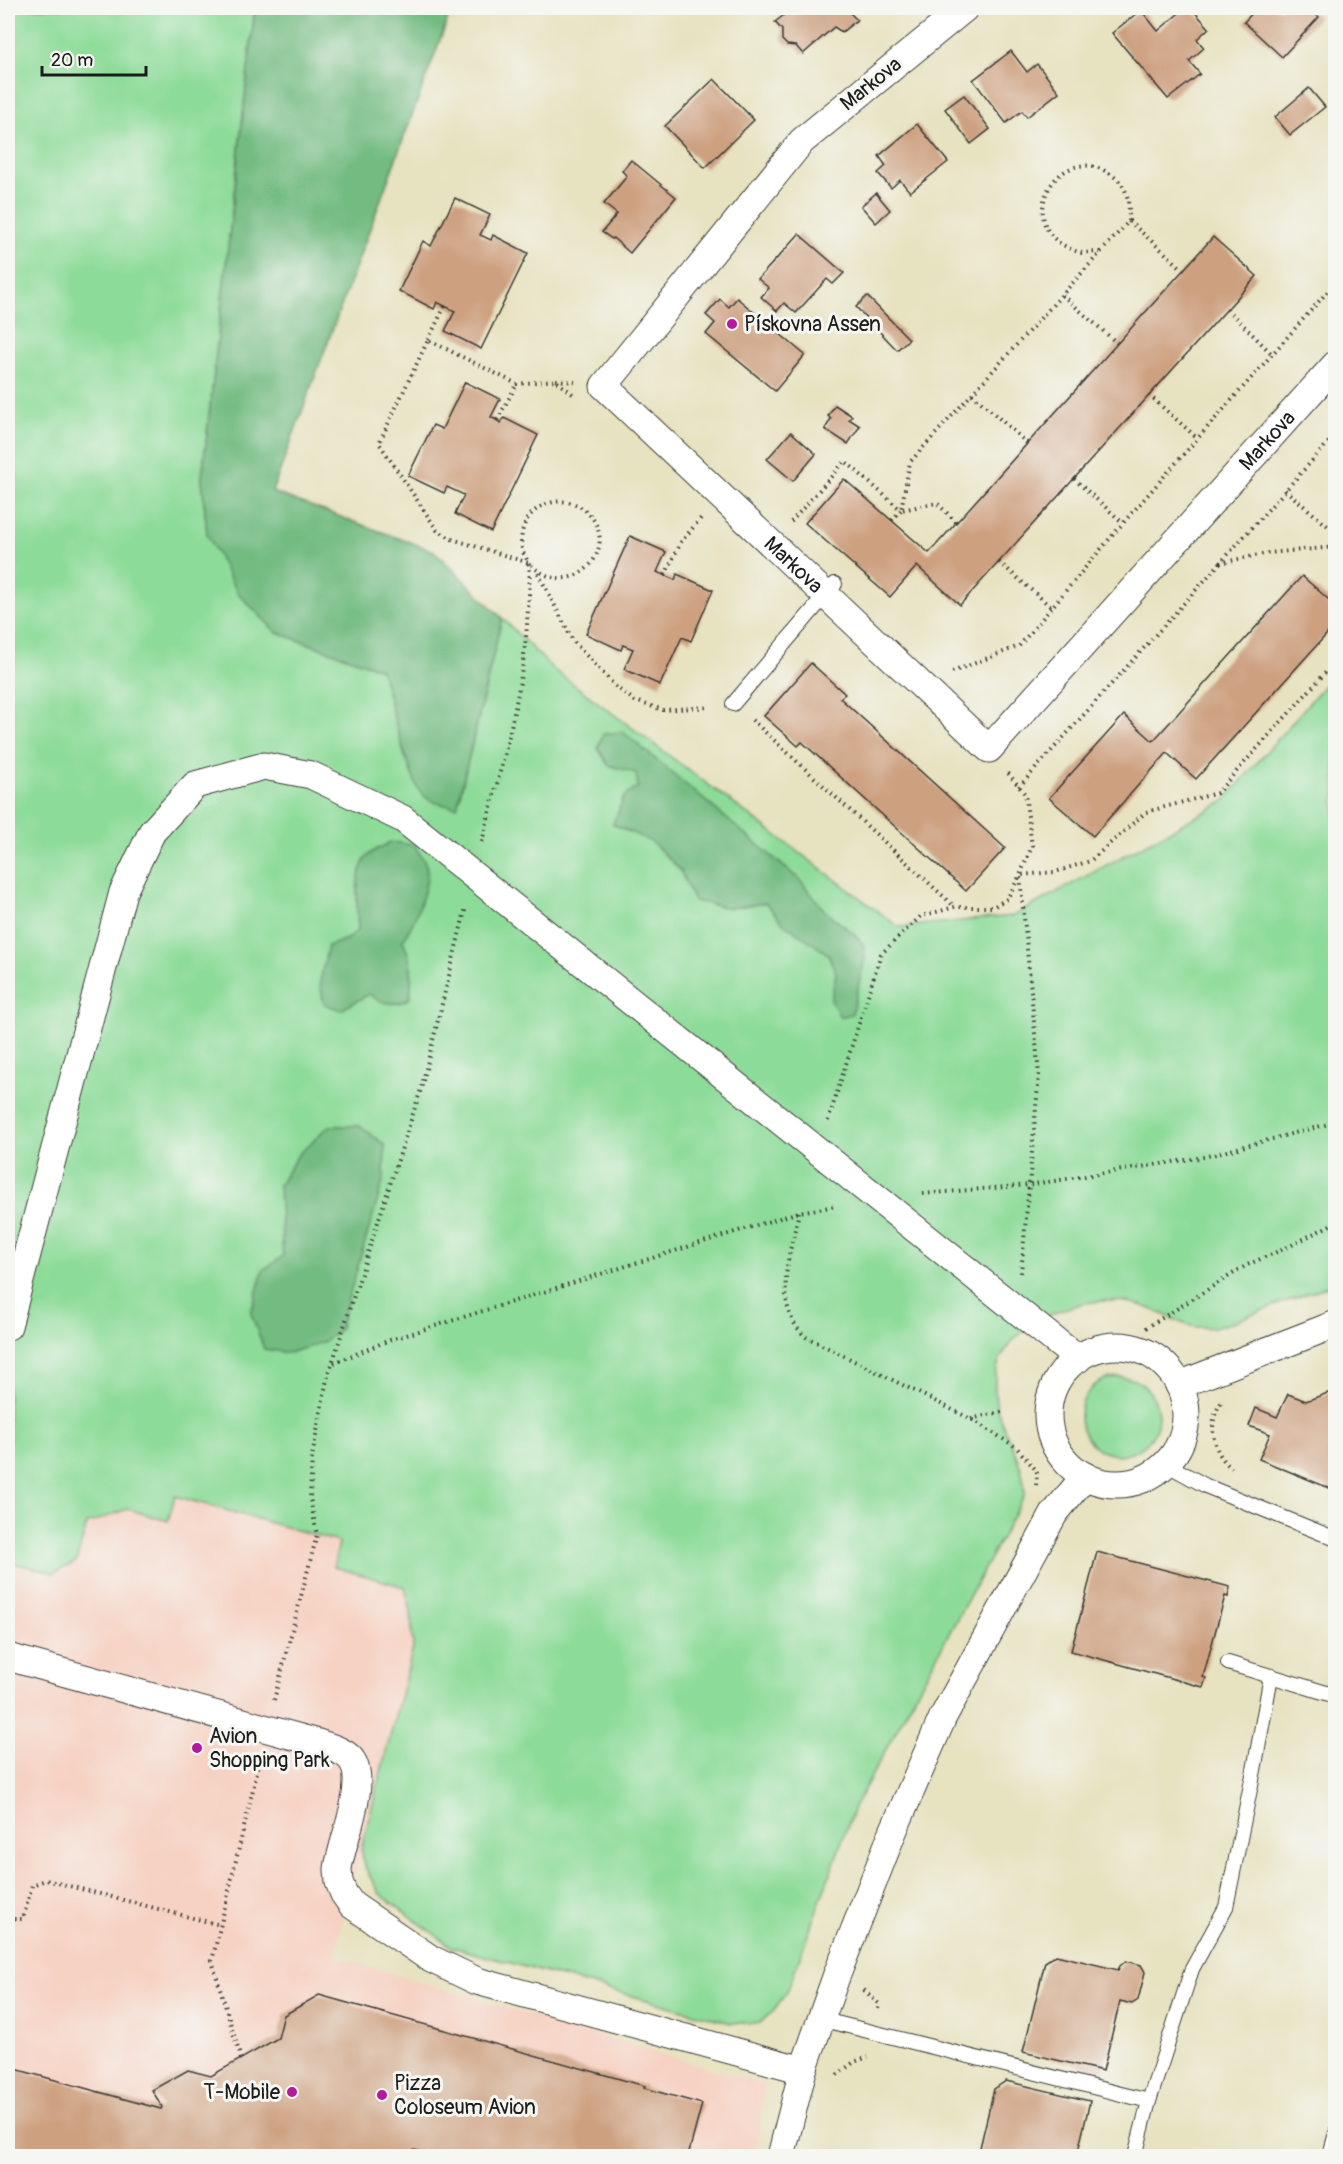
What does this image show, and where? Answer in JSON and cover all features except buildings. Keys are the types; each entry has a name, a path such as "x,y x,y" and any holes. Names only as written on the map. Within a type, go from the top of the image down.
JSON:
{"street":[{"name":"Markova","path":"965,8 801,141 604,386 830,589 989,749 1335,364"},
{"path":"8,1326 123,892 152,832 195,785 264,766 311,775 403,819 1078,1359"},
{"path":"1179,1384 1335,1324"},
{"path":"1123,1346 1146,1352 1165,1365 1179,1384 1186,1405 1185,1427 1179,1447 1166,1464 1148,1477 1127,1483 1105,1483 1085,1476 1066,1462 1053,1442 1048,1419 1051,1396 1061,1375 1078,1359 1099,1349 1123,1346"},
{"path":"781,2157 803,2070 820,2019 892,1834 943,1717 1054,1514 1085,1476"},
{"path":"8,1657 267,1729 334,1749 350,1758 358,1776 357,1794 338,1869 339,1882 352,1905 431,1959 477,1981 803,2070"}],"lane":[{"path":"733,704 830,589"},
{"path":"1166,1464 1206,1486 1335,1539"},
{"path":"1228,1663 1335,1696"},
{"path":"1135,2157 1149,2101 1192,1969 1226,1907 1271,1676"},
{"path":"820,2019 1149,2101"},
{"path":"1327,2157 1331,2151 1335,2133"}],"path":[{"path":"892,520 901,510 910,462 1101,252 1128,221 1129,197 1117,177 1095,165 1074,166 1054,179 1043,200 1043,218 1049,233 1060,244 1080,253 1101,252"},
{"path":"1128,221 1184,270"},
{"path":"941,676 1019,646 1123,523 1335,282"},
{"path":"1062,295 1117,343"},
{"path":"445,306 379,443 437,530 452,539 529,563"},
{"path":"1227,309 1272,354"},
{"path":"428,340 517,384 555,380 582,403"},
{"path":"496,420 517,384"},
{"path":"972,394 1027,443"},
{"path":"1149,395 1197,438"},
{"path":"1019,787 1335,434"},
{"path":"788,525 845,461 901,510"},
{"path":"1074,479 1123,523"},
{"path":"1285,490 1335,533"},
{"path":"538,572 550,578 562,579 575,576 590,564 598,548 599,535 595,523 578,505 565,501 540,506 530,515 524,526 521,539 523,552 538,572 573,641 617,688 635,701 663,710 733,704 955,907"},
{"path":"901,510 937,504 956,522"},
{"path":"664,575 681,542 707,510"},
{"path":"1219,563 1268,553 1335,547"},
{"path":"999,562 1052,607"},
{"path":"241,2059 212,1961 267,1729 317,1535 310,1498 312,1457 327,1379 421,1089 517,702 527,625 529,563"},
{"path":"1020,875 1055,872 1090,861 1146,812 1217,793 1335,662"},
{"path":"828,1121 881,954 921,916 955,907 993,907 1006,899 1020,875 1032,846 1025,794 989,749"},
{"path":"1020,875 1040,1075 1020,1275"},
{"path":"333,1364 387,1341 799,1212 880,1200 1029,1185 1204,1157 1335,1122"},
{"path":"799,1212 786,1281 789,1312 798,1330 971,1419 1016,1447 1037,1471 1036,1490"},
{"path":"1146,1328 1247,1265 1290,1246 1335,1222"},
{"path":"1223,1401 1216,1409 1214,1439 1217,1452 1225,1463 1250,1480 1243,1501"},
{"path":"971,1419 1005,1411"},
{"path":"8,1919 22,1919 32,1885 46,1880 220,1925"},
{"path":"834,2085 837,2074 854,2062 868,2058 879,2004 866,1994 859,1983 836,1977"}],"shaded area":[{"name":"Avion Shopping Park","path":"175,1496 339,1542 334,1567 405,1587 411,1611 413,1648 341,1927 336,1957 765,2085 755,2156 8,2156 9,1562 76,1562 86,1524 128,1509 168,1521"}],"green space":[{"path":"8,8 255,8 202,478 207,534 276,632 381,669 405,757 457,807 502,618 553,669 899,927 1013,916 1223,802 1335,673 1335,1283 1229,1324 1205,1328 1186,1324 1128,1302 1097,1301 1053,1313 1020,1334 1009,1345 996,1373 996,1404 1020,1467 1025,1494 854,1808 787,1992 773,2011 760,2023 731,2023 452,1947 380,1894 366,1870 361,1849 413,1648 411,1611 405,1587 334,1567 339,1542 175,1496 168,1521 128,1509 87,1524 76,1562 54,1573 9,1562 8,1567"},
{"path":"255,8 452,8 272,492 434,551 502,618 457,807 439,804 423,795 418,788 393,715 381,669 276,632 237,592 207,534 202,478"},
{"path":"623,732 800,880 825,911 863,944 865,958 852,1014 840,1017 831,1000 836,973 828,954 782,922 766,903 729,908 694,901 680,870 652,842 613,824 624,797 638,787 636,773 608,765 598,748 603,734"},
{"path":"391,842 414,845 425,862 427,872 424,892 412,925 403,940 411,969 410,998 400,1003 389,1003 369,994 341,1010 324,1004 320,982 328,946 347,939 358,930 357,890 361,869 370,854"},
{"path":"329,1126 360,1126 385,1145 384,1178 339,1330 323,1342 289,1353 264,1349 251,1313 263,1270 283,1256 279,1185 298,1155"},
{"path":"1119,1377 1134,1380 1146,1389 1155,1401 1158,1416 1155,1431 1146,1443 1134,1452 1119,1455 1104,1452 1092,1443 1083,1431 1080,1416 1083,1401 1092,1389 1104,1380"}],"place":[{"name":"Pískovna Assen","path":"732,324"},
{"name":"Avion Shopping Park","path":"197,1748"},
{"name":"T-Mobile","path":"292,2092"},
{"name":"Pizza Coloseum Avion","path":"382,2095"}]}
